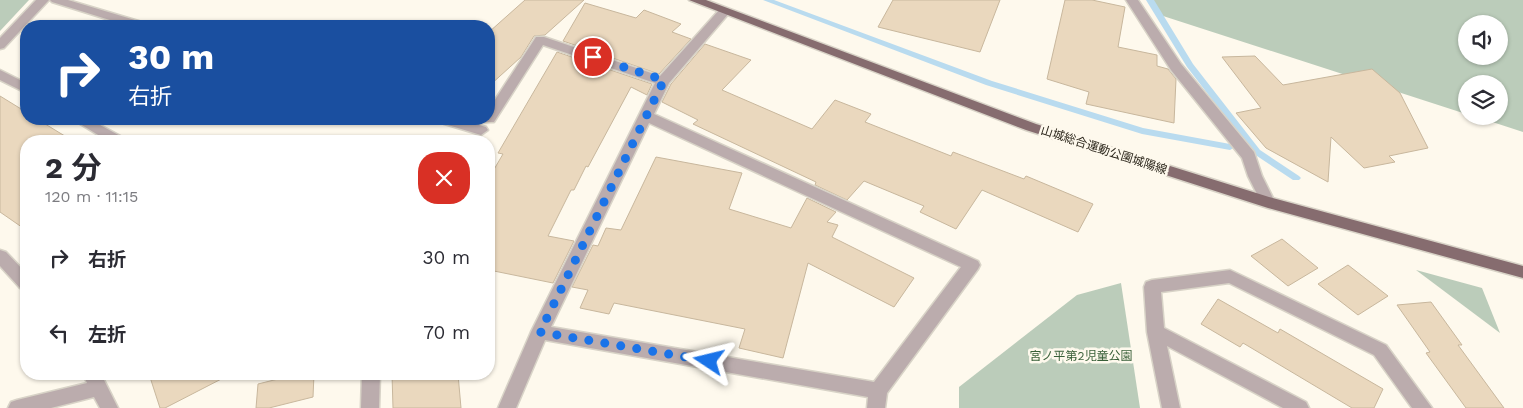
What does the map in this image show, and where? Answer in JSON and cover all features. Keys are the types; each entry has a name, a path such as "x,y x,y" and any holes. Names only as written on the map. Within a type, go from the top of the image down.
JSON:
{"main road":[{"name":"山城総合運動公園城陽線","path":"695,0 1031,127 1268,202 1523,272"}],"street":[{"path":"24,20 43,0"},
{"path":"56,0 121,20"},
{"path":"1132,0 1176,67 1249,156 1255,176 1268,202"},
{"path":"507,408 540,332 664,80 724,12"},
{"path":"0,45 20,24"},
{"path":"495,109 540,40 664,80"},
{"path":"0,74 20,86"},
{"path":"540,332 877,399 972,265 646,116"},
{"path":"90,125 108,135"},
{"path":"0,256 20,277"},
{"path":"1171,408 1156,332 1152,287 1230,276 1380,350 1423,408"},
{"path":"1156,332 1300,408"},
{"path":"370,408 371,380"},
{"path":"16,408 96,381 108,408"}],"green space":[{"path":"0,0 29,0 0,31"},
{"path":"1149,0 1523,0 1523,132 1502,125 1508,125 1508,75 1458,75 1458,111 1160,15"},
{"path":"1416,270 1482,288 1500,333"},
{"name":"宮ノ平第2児童公園","path":"1121,283 1140,408 959,408 959,387 1077,295"}],"building":[{"path":"525,0 584,0 545,35 534,36 521,57 495,81 495,27"},
{"path":"893,0 1000,0 980,52 878,27"},
{"path":"1065,0 1092,0 1125,7 1118,47 1157,55 1157,66 1168,69 1176,79 1174,123 1086,104 1089,92 1047,79"},
{"path":"585,3 636,18 644,10 681,24 672,32 691,39 659,74 563,41"},
{"path":"705,44 751,60 722,90 812,129 835,100 871,114 865,122 951,156 953,152 1024,179 1026,176 1093,204 1078,232 982,190 956,229 920,212 924,206 864,181 847,200 815,185 816,182 693,124 698,120 662,102 671,84"},
{"path":"557,52 652,84 647,95 631,87 588,167 586,166 574,190 571,190 548,236 574,241 553,283 495,271 495,168 503,154 498,153"},
{"path":"1255,56 1283,85 1372,69 1400,93 1428,148 1389,156 1395,162 1364,168 1331,137 1328,182 1266,148 1236,113 1261,108 1222,57"},
{"path":"0,96 20,108 20,125 47,125 63,135 20,135 20,226 0,212"},
{"path":"656,157 742,173 729,209 791,228 807,198 836,212 827,222 838,225 832,237 914,278 894,307 808,263 783,358 739,348 745,329 614,303 609,314 580,308 588,290 572,287 593,245 598,246 606,228 621,230"},
{"path":"1282,239 1318,268 1288,286 1251,256"},
{"path":"1348,265 1388,296 1358,315 1318,284"},
{"path":"1218,299 1278,333 1280,329 1383,389 1374,408 1352,408 1243,343 1240,347 1201,324"},
{"path":"1431,302 1462,345 1458,345 1504,408 1466,408 1426,353 1430,352 1397,305"},
{"path":"151,380 219,380 165,408 160,408"},
{"path":"274,380 314,380 313,397 269,408 256,408 258,384"},
{"path":"392,380 459,380 461,408 393,408"}],"waterway":[{"path":"767,0 989,83 1142,131 1230,147"},
{"path":"1150,0 1190,65 1257,152 1296,178"}],"route":[{"path":"593,57 664,80 540,332 709,361"}]}
